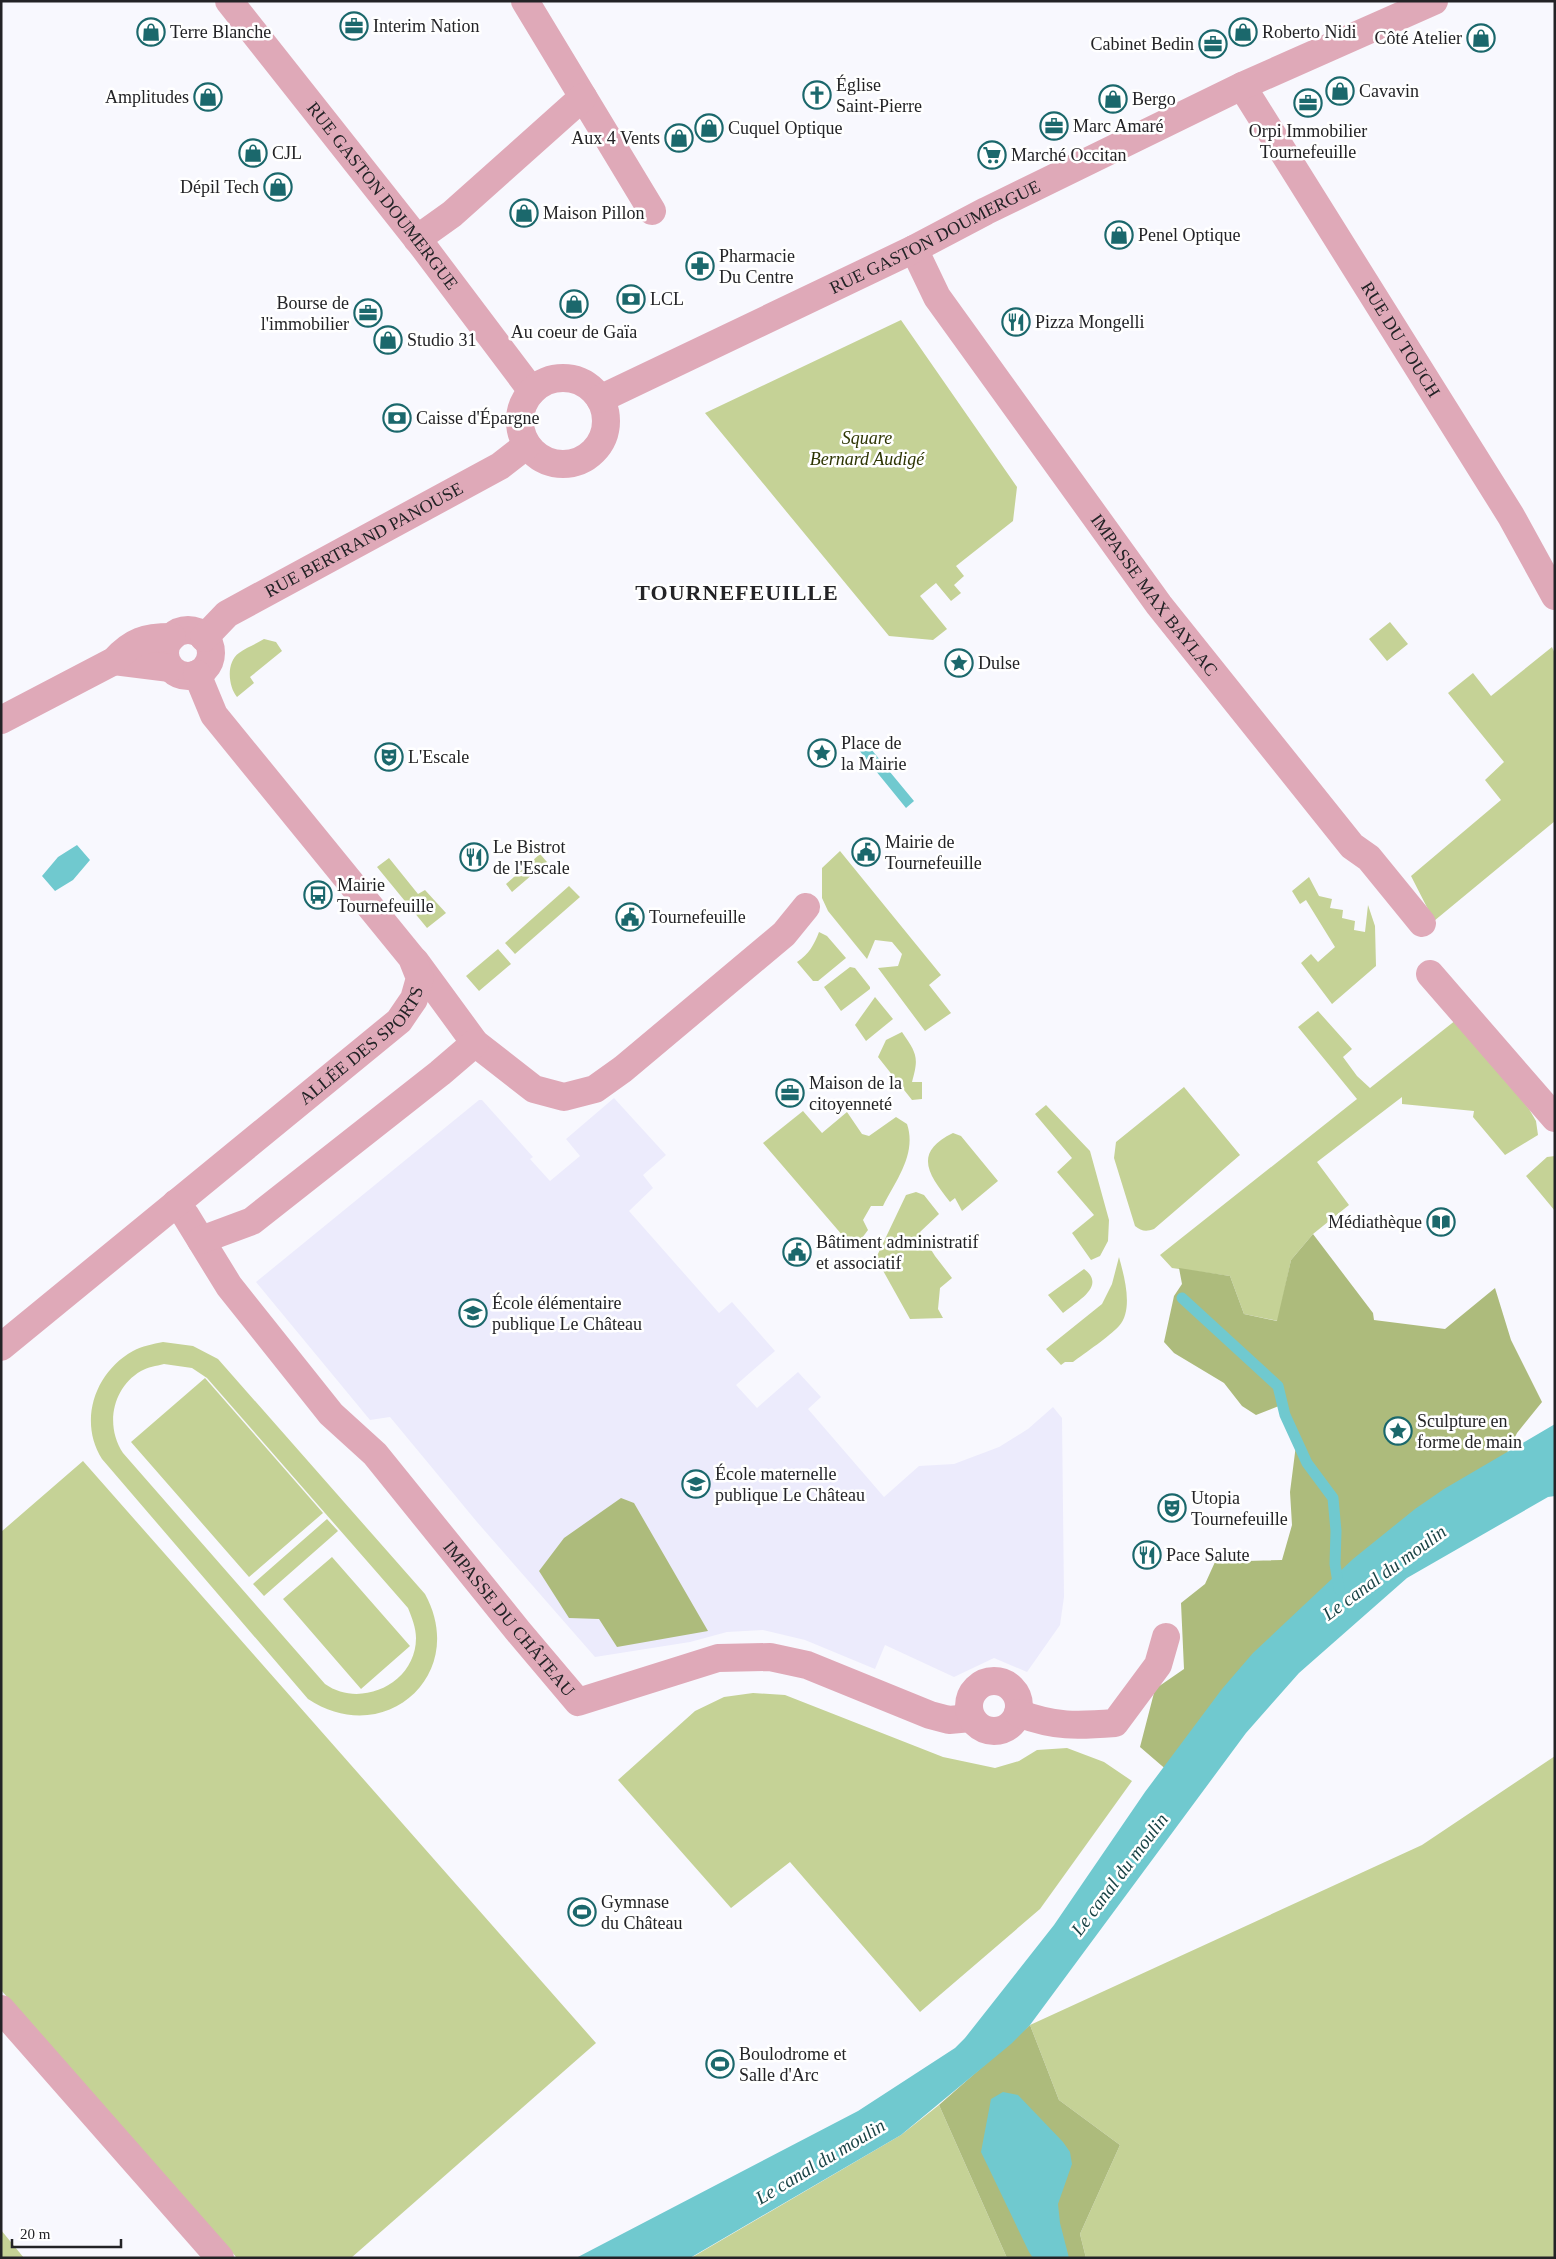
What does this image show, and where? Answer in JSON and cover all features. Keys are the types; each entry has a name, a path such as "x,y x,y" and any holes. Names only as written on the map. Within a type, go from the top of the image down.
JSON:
{"street":[{"name":"RUE GASTON DOUMERGUE","path":"229,1 418,239 532,391"},
{"path":"525,1 652,211"},
{"name":"RUE GASTON DOUMERGUE","path":"600,399 914,249 986,211 1242,86 1434,1"},
{"name":"RUE DU TOUCH","path":"1242,86 1512,516 1555,596"},
{"path":"418,239 452,214 583,97"},
{"name":"IMPASSE MAX BAYLAC","path":"914,249 937,297 1159,605 1352,846 1370,858 1422,923"},
{"path":"568,378 581,382 592,389 600,399 606,419 605,429 602,440 597,448 586,457 574,462 561,464 536,455 527,445 520,423 521,412 532,391 542,383 568,378"},
{"name":"RUE BERTRAND PANOUSE","path":"204,638 227,614 500,466 527,445"},
{"path":"114,661 170,668 183,676 197,674 209,661 210,649 204,638 192,631 178,632 172,637 165,649 170,668"},
{"path":"1,720 114,661 128,646 155,637 172,637"},
{"name":"ALLÉE DES SPORTS","path":"1,1347 399,1021 414,1000 420,978 412,958 214,715 197,674"},
{"path":"412,958 475,1043 534,1089 564,1097 595,1089 623,1069 784,934 806,907"},
{"path":"1430,974 1555,1118"},
{"path":"176,1203 201,1240 252,1221 440,1073 475,1043"},
{"name":"IMPASSE DU CHÂTEAU","path":"201,1240 229,1286 331,1414 375,1454 578,1702 718,1658 770,1657 807,1665 930,1715 949,1720 971,1718"},
{"path":"1018,1713 1039,1721 1070,1726 1115,1723 1158,1665 1166,1637"},
{"path":"991,1681 1010,1686 1016,1694 1019,1703 1015,1721 1001,1731 984,1730 971,1718 968,1708 969,1698 974,1690 982,1684 991,1681"},
{"path":"1,2008 220,2258"}],"shaded area":[{"path":"614,1098 666,1155 643,1175 653,1188 629,1211 719,1313 732,1302 775,1351 736,1385 757,1408 798,1372 821,1397 808,1409 884,1497 919,1466 954,1464 999,1447 1028,1429 1053,1407 1062,1418 1064,1597 1060,1625 1027,1672 994,1658 954,1677 885,1645 875,1669 805,1640 763,1630 727,1632 690,1642 595,1657 477,1522 390,1417 370,1420 256,1282 479,1100 482,1100 533,1157 530,1159 550,1181 580,1156 566,1139"}],"green space":[{"name":"Square Bernard Audigé","path":"901,320 1017,487 1013,521 956,566 964,576 954,585 961,593 951,601 936,583 920,596 947,629 933,640 889,636 705,413"},
{"path":"1390,622 1408,644 1387,661 1369,639"},
{"path":"264,639 276,642 282,651 250,677 254,683 237,697 230,681 232,662 239,653"},
{"path":"1552,647 1555,654 1555,821 1434,921 1411,876 1501,800 1485,780 1504,762 1448,693 1473,673 1491,696"},
{"path":"840,851 941,975 929,985 951,1013 925,1031 878,968 898,966 902,954 892,942 875,940 867,959 828,911 822,898 822,868"},
{"path":"540,854 547,862 512,892 506,884"},
{"path":"389,858 418,894 425,890 446,913 427,928 377,867"},
{"path":"1309,877 1319,896 1332,899 1330,908 1343,910 1342,918 1355,921 1354,930 1365,932 1368,905 1375,926 1376,966 1332,1004 1301,963 1311,954 1318,962 1335,947 1306,900 1300,904 1292,891"},
{"path":"569,886 580,897 515,954 505,943"},
{"path":"819,932 827,936 846,958 818,981 813,981 797,962 811,949"},
{"path":"498,949 511,964 479,991 466,976"},
{"path":"850,967 855,968 870,989 841,1011 824,987"},
{"path":"875,997 893,1019 866,1041 855,1025"},
{"path":"1318,1011 1352,1049 1343,1057 1357,1076 1370,1088 1456,1020 1529,1109 1536,1121 1538,1135 1505,1155 1473,1117 1474,1111 1402,1104 1402,1097 1317,1162 1349,1205 1313,1234 1291,1260 1278,1321 1244,1314 1230,1276 1172,1268 1160,1255 1357,1099 1298,1027"},
{"path":"902,1032 914,1051 916,1067 912,1082 922,1082 922,1099 912,1100 878,1057 886,1040"},
{"path":"1184,1087 1240,1155 1154,1229 1142,1230 1135,1226 1114,1158 1116,1142"},
{"path":"1046,1105 1090,1151 1109,1220 1108,1241 1100,1256 1091,1260 1072,1233 1094,1215 1057,1172 1072,1158 1035,1114"},
{"path":"803,1111 822,1133 847,1112 862,1134 869,1136 896,1117 907,1124 909,1146 904,1166 883,1206 871,1206 863,1220 868,1230 853,1250 763,1143"},
{"path":"953,1133 961,1136 998,1181 962,1211 955,1198 950,1202 942,1192 928,1165 928,1157 932,1148"},
{"path":"1555,1156 1555,1211 1526,1176 1547,1157"},
{"path":"916,1192 924,1195 939,1214 920,1232 952,1278 940,1288 938,1309 943,1318 910,1319 876,1258 906,1195"},
{"path":"1313,1234 1373,1313 1374,1320 1445,1329 1495,1288 1511,1340 1542,1402 1517,1433 1499,1469 1176,1778 1140,1747 1155,1689 1184,1669 1181,1603 1205,1584 1215,1562 1282,1560 1292,1525 1290,1492 1297,1437 1284,1404 1256,1415 1242,1406 1224,1383 1174,1353 1164,1342 1174,1296 1182,1284 1179,1268 1230,1276 1244,1314 1277,1321 1291,1260"},
{"path":"1119,1257 1127,1302 1124,1319 1115,1330 1073,1362 1065,1362 1061,1365 1046,1349 1102,1304 1112,1284"},
{"path":"1084,1269 1090,1275 1091,1287 1082,1298 1063,1313 1048,1295"},
{"path":"163,1342 193,1346 218,1359 425,1594 436,1624 436,1651 428,1676 412,1696 390,1709 365,1715 337,1712 308,1699 102,1459 91,1429 94,1399 100,1384 120,1360 136,1349","holes":["164,1364 192,1368 207,1378 408,1608 416,1634 414,1654 407,1668 384,1688 369,1693 354,1694 339,1691 325,1684 123,1453 117,1442 113,1420 114,1408 123,1387 131,1378 149,1368"]},
{"path":"205,1378 323,1513 249,1577 131,1442"},
{"path":"83,1461 596,2043 351,2258 237,2258 1,1990 1,1532"},
{"path":"621,1498 634,1503 708,1631 617,1647 599,1619 569,1618 539,1571 564,1538"},
{"path":"327,1519 338,1531 264,1596 253,1584"},
{"path":"332,1557 410,1646 361,1689 283,1599"},
{"path":"753,1693 785,1695 943,1757 995,1768 1019,1761 1037,1750 1067,1748 1104,1762 1132,1781 1040,1909 920,2012 790,1862 731,1908 618,1780 695,1711 724,1697"},
{"path":"1555,1756 1555,2258 1086,2258 1080,2234 1120,2145 1059,2100 1030,2025 1422,1845"},
{"path":"1030,2025 1059,2100 1120,2145 1080,2234 1086,2258 1007,2258 939,2105"},
{"path":"939,2105 1007,2258 691,2258 901,2135"},
{"path":"1,2230 24,2258 1,2258"}],"water":[{"path":"866,743 914,801 906,808 858,749"},
{"path":"77,845 90,860 73,880 55,891 42,876 58,857"},
{"name":"Le canal du moulin","path":"1555,1424 1555,1496 1548,1497 1407,1578 1299,1673 1246,1733 1030,2025 1011,2044 901,2135 690,2258 576,2258 858,2111 955,2048 965,2038 1054,1925 1145,1792 1222,1689 1253,1653 1353,1559 1415,1509 1444,1489"},
{"path":"1003,2092 1018,2095 1063,2142 1070,2152 1072,2164 1058,2204 1060,2223 1069,2258 1033,2258 981,2152 991,2099"}],"waterway":[{"name":"Le canal du moulin","path":"1182,1298 1278,1386 1285,1415 1307,1463 1333,1498 1336,1531 1335,1564 1339,1589"}],"place":[{"name":"Interim Nation","path":"354,26"},
{"name":"Terre Blanche","path":"151,32"},
{"name":"Roberto Nidi","path":"1243,32"},
{"name":"Côté Atelier","path":"1481,38"},
{"name":"Cabinet Bedin","path":"1213,44"},
{"name":"Cavavin","path":"1340,91"},
{"name":"Église Saint-Pierre","path":"817,95"},
{"name":"Amplitudes","path":"208,97"},
{"name":"Bergo","path":"1113,99"},
{"name":"Orpi Immobilier Tournefeuille","path":"1308,103"},
{"name":"Marc Amaré","path":"1054,126"},
{"name":"Cuquel Optique","path":"709,128"},
{"name":"Aux 4 Vents","path":"679,138"},
{"name":"CJL","path":"253,153"},
{"name":"Marché Occitan","path":"992,155"},
{"name":"Dépil Tech","path":"278,187"},
{"name":"Maison Pillon","path":"524,213"},
{"name":"Penel Optique","path":"1119,235"},
{"name":"Pharmacie Du Centre","path":"700,266"},
{"name":"LCL","path":"631,299"},
{"name":"Au coeur de Gaïa","path":"574,304"},
{"name":"Bourse de l'immobilier","path":"368,313"},
{"name":"Pizza Mongelli","path":"1016,322"},
{"name":"Studio 31","path":"388,340"},
{"name":"Caisse d'Épargne","path":"397,418"},
{"name":"Dulse","path":"959,663"},
{"name":"Place de la Mairie","path":"822,753"},
{"name":"L'Escale","path":"389,757"},
{"name":"Mairie de Tournefeuille","path":"866,852"},
{"name":"Le Bistrot de l'Escale","path":"474,857"},
{"name":"Mairie Tournefeuille","path":"318,895"},
{"name":"Tournefeuille","path":"630,917"},
{"name":"Maison de la citoyenneté","path":"790,1093"},
{"name":"Médiathèque","path":"1441,1222"},
{"name":"Bâtiment administratif et associatif","path":"797,1252"},
{"name":"École élémentaire publique Le Château","path":"473,1313"},
{"name":"Sculpture en forme de main","path":"1398,1431"},
{"name":"École maternelle publique Le Château","path":"696,1484"},
{"name":"Utopia Tournefeuille","path":"1172,1508"},
{"name":"Pace Salute","path":"1147,1555"},
{"name":"Gymnase du Château","path":"582,1912"},
{"name":"Boulodrome et Salle d'Arc","path":"720,2064"}],"district":[{"name":"TOURNEFEUILLE","path":"737,592"}]}
